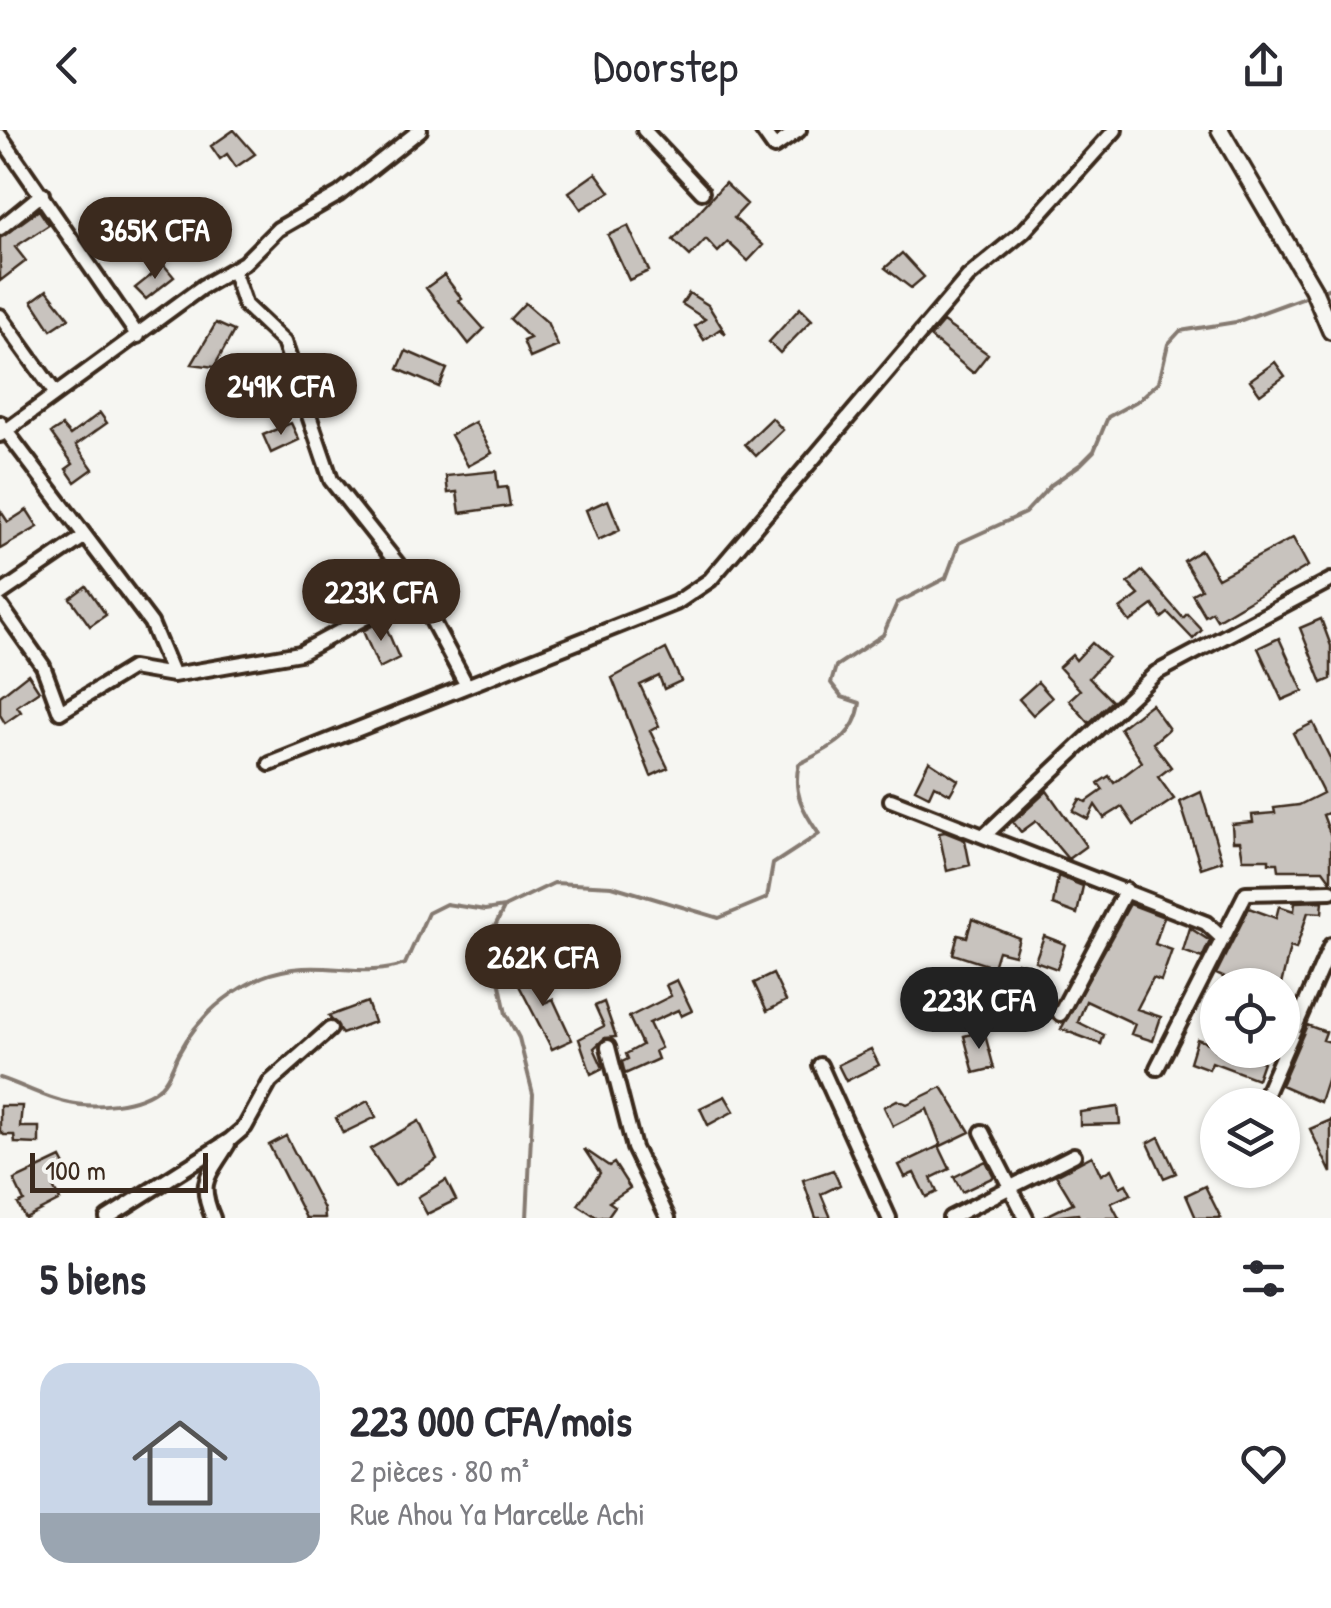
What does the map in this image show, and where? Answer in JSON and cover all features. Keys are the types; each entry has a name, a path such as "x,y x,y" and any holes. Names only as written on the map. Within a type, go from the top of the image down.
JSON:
{"street":[{"path":"172,675 151,624 2,429 233,270 278,229 338,194 420,130"},
{"path":"644,130 702,192"},
{"path":"762,130 774,146 800,130"},
{"path":"270,764 676,603 710,580 968,277 1024,231 1115,130"},
{"path":"1220,130 1313,289 1331,330"},
{"path":"0,136 138,336"},
{"path":"0,228 42,194"},
{"path":"233,270 245,305 284,342 331,480 419,596 468,686"},
{"path":"0,316 56,394"},
{"path":"0,594 85,536"},
{"path":"984,836 1156,674 1331,580"},
{"path":"0,605 43,666 60,712 132,668 172,675 300,653 374,613 419,596"},
{"path":"892,800 1206,922 1221,937"},
{"path":"1060,1014 1126,890"},
{"path":"1157,1068 1246,893 1331,891"},
{"path":"1268,1088 1331,946"},
{"path":"107,1218 230,1140 244,1127 270,1082 330,1029"},
{"path":"608,1047 634,1148 668,1218"},
{"path":"820,1065 889,1218"},
{"path":"982,1132 1026,1218"},
{"path":"213,1218 204,1196 205,1179 230,1140"},
{"path":"950,1218 1074,1155"}],"building":[{"path":"234,130 255,154 236,167 227,154 220,159 211,146"},
{"path":"596,173 610,192 581,209 569,192"},
{"path":"725,183 747,204 734,218 763,245 748,261 728,242 718,252 706,239 690,256 673,240"},
{"path":"39,210 49,225 15,247 26,261 0,281 0,238"},
{"path":"132,225 153,251 138,262 116,237"},
{"path":"628,226 649,271 629,280 608,235"},
{"path":"902,253 924,277 911,288 885,268"},
{"path":"164,265 174,277 146,299 135,288"},
{"path":"444,275 462,299 459,301 484,329 469,344 426,288"},
{"path":"47,290 69,318 51,330 32,301"},
{"path":"689,293 708,305 726,334 720,329 704,340 695,326 705,319 682,304"},
{"path":"525,303 547,322 558,346 530,358 523,341 530,338 510,319"},
{"path":"800,308 812,320 780,353 769,342"},
{"path":"943,322 988,354 973,373 930,337"},
{"path":"216,323 234,331 214,367 192,364"},
{"path":"406,351 447,369 439,387 398,369"},
{"path":"1275,362 1285,376 1260,394 1250,380"},
{"path":"100,413 107,423 76,445 93,469 75,482 66,469 73,464 51,433 62,426 70,435"},
{"path":"772,418 783,430 756,456 745,444"},
{"path":"475,422 492,453 468,466 451,435"},
{"path":"291,423 299,440 271,453 263,435"},
{"path":"496,471 498,488 507,487 510,506 460,513 457,492 448,493 446,476"},
{"path":"608,500 620,530 598,540 586,510"},
{"path":"0,510 8,522 27,510 38,527 0,549"},
{"path":"1293,538 1308,566 1217,620 1212,612 1205,616 1192,594 1201,589 1184,561 1201,550 1218,578"},
{"path":"1142,571 1183,618 1187,614 1202,630 1193,639 1168,613 1162,618 1153,605 1130,622 1120,609 1139,595 1128,583"},
{"path":"86,586 106,615 90,626 70,598"},
{"path":"1321,619 1331,646 1331,679 1322,683 1300,628"},
{"path":"383,620 399,658 379,668 363,631"},
{"path":"1279,638 1303,691 1282,700 1258,648"},
{"path":"1092,643 1108,657 1089,678 1112,701 1089,723 1069,700 1080,690 1059,667 1072,655 1076,660"},
{"path":"666,649 681,681 664,689 659,676 640,685 659,726 650,731 668,768 651,776 612,678"},
{"path":"28,674 39,691 17,706 21,712 5,723 0,715 0,696"},
{"path":"1038,682 1052,698 1033,715 1019,699"},
{"path":"1151,704 1169,729 1153,743 1171,767 1158,777 1174,799 1134,825 1122,807 1104,818 1095,805 1088,819 1073,811 1080,799 1086,802 1103,790 1098,783 1109,776 1114,783 1142,762 1120,728"},
{"path":"1313,723 1331,760 1331,812 1323,815 1331,836 1331,881 1323,870 1279,870 1278,863 1269,863 1269,859 1243,859 1240,841 1233,841 1232,824 1253,822 1252,815 1275,813 1274,808 1299,805 1323,793 1293,733"},
{"path":"929,761 958,780 950,794 934,785 929,796 915,789"},
{"path":"1047,791 1086,846 1068,859 1036,821 1021,832 1013,822"},
{"path":"1201,792 1222,861 1201,868 1180,802"},
{"path":"939,833 965,840 970,865 947,871"},
{"path":"1058,876 1083,886 1077,914 1053,905"},
{"path":"1323,901 1322,913 1308,912 1296,949 1290,947 1285,968 1219,968 1249,908 1276,918 1279,906 1294,911 1295,902"},
{"path":"1130,904 1164,917 1155,944 1172,950 1161,981 1153,978 1137,1009 1161,1017 1153,1041 1131,1034 1135,1024 1086,1001 1078,1022 1104,1035 1101,1044 1061,1029"},
{"path":"972,919 1019,938 1014,955 998,951 993,967 953,954 958,935 967,937"},
{"path":"1190,928 1210,941 1202,958 1183,951"},
{"path":"1044,936 1065,944 1057,969 1035,961"},
{"path":"1017,962 1038,968 1029,995 1009,989"},
{"path":"525,963 544,1003 553,999 572,1040 552,1049 511,970"},
{"path":"773,974 786,1001 767,1011 754,983"},
{"path":"677,980 692,1011 681,1016 678,1010 649,1023 661,1048 655,1051 658,1059 625,1074 622,1062 628,1059 626,1054 642,1045 629,1017 671,996 666,985"},
{"path":"367,1002 374,1022 342,1034 329,1016"},
{"path":"604,1002 616,1037 605,1038 594,1048 603,1068 591,1074 579,1039 604,1026 595,1006"},
{"path":"1307,1025 1326,1032 1323,1040 1331,1042 1331,1068 1320,1102 1300,1093 1300,1088 1281,1085 1288,1068 1300,1068 1300,1041"},
{"path":"984,1031 994,1068 974,1073 964,1036"},
{"path":"1197,1039 1200,1040 1200,1066 1190,1062"},
{"path":"871,1049 879,1065 846,1081 838,1065"},
{"path":"1228,1068 1261,1068 1257,1079"},
{"path":"942,1087 970,1132 941,1146 927,1109 893,1126 884,1107 897,1100 907,1104"},
{"path":"725,1096 734,1111 708,1125 700,1108"},
{"path":"368,1101 376,1117 343,1133 336,1118"},
{"path":"0,1106 22,1106 20,1127 39,1127 39,1144 15,1143 14,1135 4,1135 0,1131"},
{"path":"1118,1107 1120,1124 1080,1125 1080,1112"},
{"path":"1331,1120 1331,1173 1310,1129"},
{"path":"419,1121 437,1159 395,1186 370,1149"},
{"path":"286,1136 325,1218 306,1218 269,1145"},
{"path":"1159,1137 1176,1173 1164,1178 1148,1143"},
{"path":"939,1146 950,1169 931,1178 937,1192 926,1197 914,1173 905,1177 899,1165"},
{"path":"584,1149 609,1166 614,1163 630,1188 609,1202 615,1206 608,1216 598,1218 578,1205 600,1173"},
{"path":"1092,1156 1101,1175 1111,1169 1120,1187 1126,1184 1131,1194 1111,1203 1119,1218 1080,1218 1078,1214 1042,1218 1073,1203 1056,1175"},
{"path":"61,1158 71,1177 53,1187 60,1200 25,1218 18,1204 24,1201 14,1180"},
{"path":"986,1161 994,1177 962,1192 954,1177"},
{"path":"833,1170 840,1185 821,1194 831,1218 816,1218 803,1180"},
{"path":"446,1180 456,1200 427,1214 418,1197"},
{"path":"1206,1188 1221,1218 1196,1218 1186,1195"}],"waterway":[{"path":"1319,292 1331,288"},
{"path":"0,1078 76,1104 115,1104 141,1098 161,1086 195,1028 237,991 282,971 371,970 405,964 428,913 446,904 485,910 504,907 554,883 612,886 719,918 767,898 773,864 819,834 800,801 799,764 839,741 857,715 860,703 842,697 831,683 836,666 883,635 897,603 946,578 959,543 1025,513 1051,485 1081,464 1094,451 1108,417 1139,400 1159,382 1168,344 1180,331 1236,322 1310,295"},
{"path":"504,908 490,936 506,1014 519,1038 533,1094 527,1218"}]}
